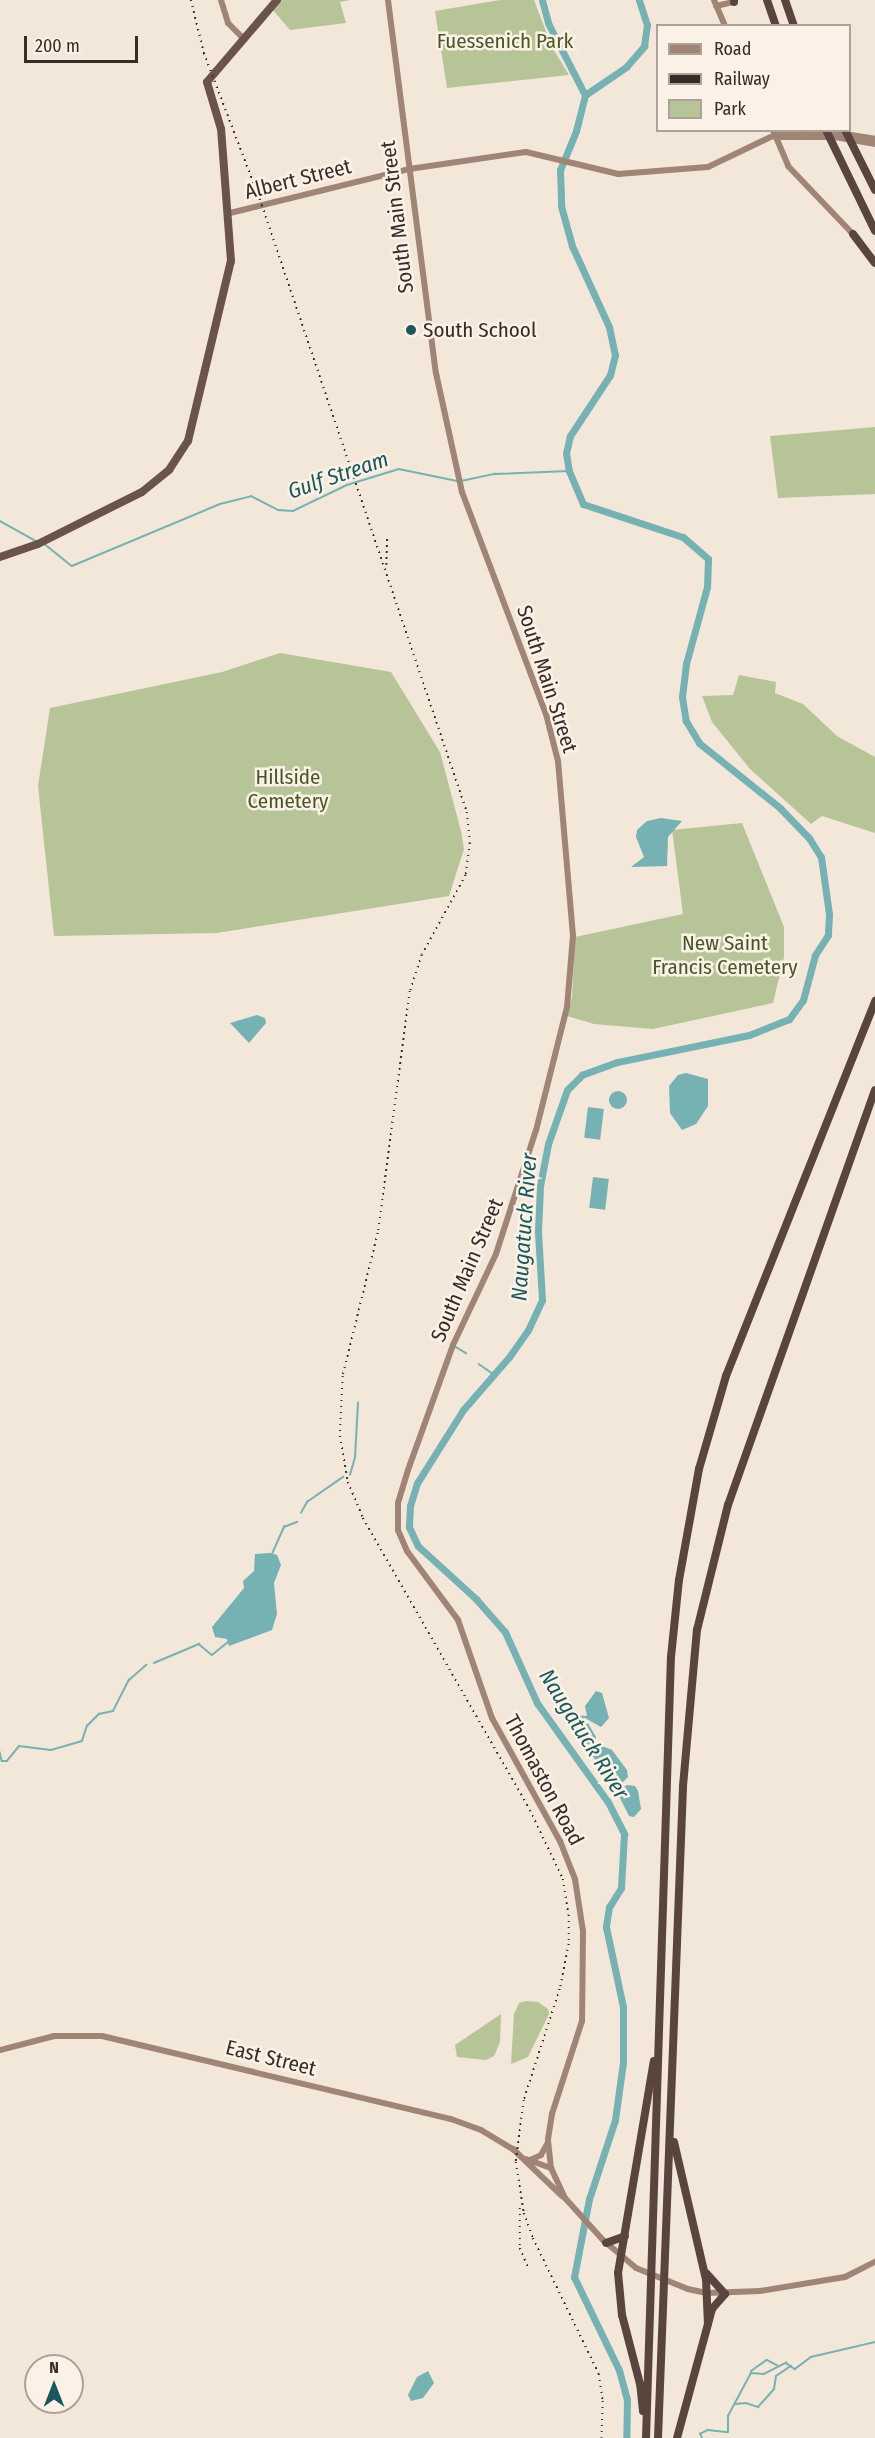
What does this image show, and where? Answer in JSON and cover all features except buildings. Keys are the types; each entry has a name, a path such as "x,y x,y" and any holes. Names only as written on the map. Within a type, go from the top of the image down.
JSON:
{"highway":[{"path":"0,557 41,543 142,492 178,458 198,410 227,291 232,252 221,129 207,86 211,74 277,0"},
{"path":"768,2 775,24"},
{"path":"786,5 793,23"},
{"path":"826,132 875,231"},
{"path":"845,132 875,190"},
{"path":"864,168 875,184"},
{"path":"853,234 875,263"},
{"path":"645,2438 674,1616 699,1469 740,1338 875,1001"},
{"path":"658,2438 687,1707 697,1630 728,1505 875,1090"},
{"path":"645,2438 641,2388 621,2307 621,2257 654,2061 660,1992"},
{"path":"671,2077 677,2170 704,2270 708,2324"},
{"path":"605,2241 625,2236"},
{"path":"677,2438 712,2309 725,2294 704,2270"}],"main road":[{"path":"221,0 228,23 244,39"},
{"name":"South Main Street","path":"388,0 428,329 459,481 546,714 558,761 573,962 567,1007 533,1140 496,1254 453,1345 423,1428"},
{"path":"725,24 715,3 734,1"},
{"path":"774,134 839,132 875,139"},
{"path":"774,134 835,137 875,144"},
{"path":"774,134 788,166 853,234"},
{"name":"Albert Street","path":"230,213 409,169 526,152 544,154 618,174 708,166 774,134"},
{"name":"Thomaston Road","path":"423,1428 398,1503 401,1540 458,1620 492,1718 560,1841 580,1901 582,2027 554,2108 548,2144 551,2168"},
{"name":"East Street","path":"0,2050 54,2036 110,2037 451,2119 504,2144 528,2160 551,2168 567,2200"},
{"path":"528,2160 541,2156 548,2144"},
{"name":"East Street","path":"528,2160 621,2257 639,2269 680,2287 725,2294 837,2278 875,2262"},
{"path":"540,2174 551,2168"}],"green space":[{"path":"282,0 350,0 340,2 346,23 290,30 273,10"},
{"name":"Fuessenich Park","path":"500,0 534,0 552,47 569,75 447,88 435,11"},
{"path":"875,427 875,494 778,498 770,436"},
{"name":"Hillside Cemetery","path":"280,653 391,672 440,752 461,831 464,849 449,896 217,933 54,936 38,786 50,708 222,672"},
{"path":"739,675 776,682 775,693 803,704 837,736 875,757 875,833 822,816 811,824 750,769 712,722 702,696 733,695"},
{"name":"New Saint Francis Cemetery","path":"742,823 784,927 784,957 773,1003 653,1029 594,1024 567,1016 572,997 575,937 683,914 672,830"},
{"path":"538,2002 548,2009 549,2014 528,2057 511,2064 514,2014 519,2003"},
{"path":"501,2014 500,2042 494,2056 486,2060 457,2057 455,2045"}],"water":[{"path":"661,818 682,821 668,837 667,866 631,867 644,857 636,837 637,830 647,821"},
{"path":"257,1015 265,1018 266,1023 249,1043 230,1023"},
{"path":"686,1073 708,1079 708,1106 696,1124 682,1130 670,1113 669,1086 678,1075"},
{"path":"618,1091 624,1094 627,1100 624,1106 618,1109 612,1106 609,1100 612,1094"},
{"path":"588,1107 604,1109 600,1140 584,1138"},
{"path":"593,1177 609,1179 605,1210 589,1208"},
{"path":"255,1554 277,1555 281,1565 274,1583 277,1614 272,1630 229,1646 227,1639 215,1637 212,1627 244,1588 243,1581 254,1571"},
{"path":"596,1691 602,1693 609,1718 601,1727 585,1718 596,1737 595,1742 586,1746 576,1733 572,1715 587,1716 585,1706"},
{"path":"600,1745 612,1750 627,1770 628,1777 623,1782 611,1780 591,1754 592,1749"},
{"path":"627,1785 635,1786 638,1791 641,1809 634,1817 629,1816 617,1792"},
{"path":"428,2371 434,2383 423,2398 411,2401 408,2395 417,2377"}],"waterway":[{"path":"542,0 548,23 585,95"},
{"path":"585,95 626,67 644,46 647,25 639,0"},
{"name":"Naugatuck River","path":"585,95 576,131 560,170 561,206 572,246 609,327 615,355 610,375 570,436 566,453 569,471 583,504 683,537 708,559 707,587 686,664 682,697 686,721 699,743 780,808 809,838 821,857 829,914 828,935 815,955 803,1000 789,1019 749,1035 617,1062 582,1075 567,1090 548,1144 540,1186 538,1232 542,1300 528,1330 509,1357 463,1410 417,1483 410,1506 409,1527 418,1546 476,1599 505,1632 537,1703 608,1802 624,1834 621,1888 609,1907 606,1927 623,2007 623,2062 615,2120 589,2199 574,2277 619,2370 627,2399 626,2438"},
{"name":"Gulf Stream","path":"46,545 72,566 220,504 251,496 278,510 293,511 347,485 399,469 457,481"},
{"name":"Gulf Stream","path":"461,481 495,474 569,471"},
{"name":"Gulf Stream","path":"0,521 36,541"},
{"path":"456,1347 466,1353"},
{"path":"479,1364 495,1375"},
{"path":"350,1475 355,1458 358,1403"},
{"path":"301,1513 307,1502 343,1477"},
{"path":"272,1554 284,1527 297,1522"},
{"path":"154,1663 199,1644 212,1655 228,1642"},
{"path":"0,1752 2,1761 7,1761 19,1746 51,1750 82,1741 87,1726 99,1714 113,1711 129,1680 146,1665"},
{"path":"702,2438 700,2434 708,2430 728,2432 728,2416 751,2373 764,2374 786,2363 795,2369 811,2357 875,2342"},
{"path":"751,2371 767,2360 777,2365"},
{"path":"735,2404 746,2403 758,2407 774,2389 776,2376 791,2366"}],"railway":[{"path":"191,0 204,53 262,205 467,812 470,843 466,875 422,955 410,991 378,1233 343,1376 340,1436 348,1482 363,1518 530,1810 563,1879 569,1915 569,1944 560,1989 524,2100 516,2162 524,2213 533,2238 599,2374 603,2401 602,2438"},
{"path":"386,565 387,538"},
{"path":"520,2208 520,2248 529,2269"}],"place":[{"name":"South School","path":"411,330"}]}
